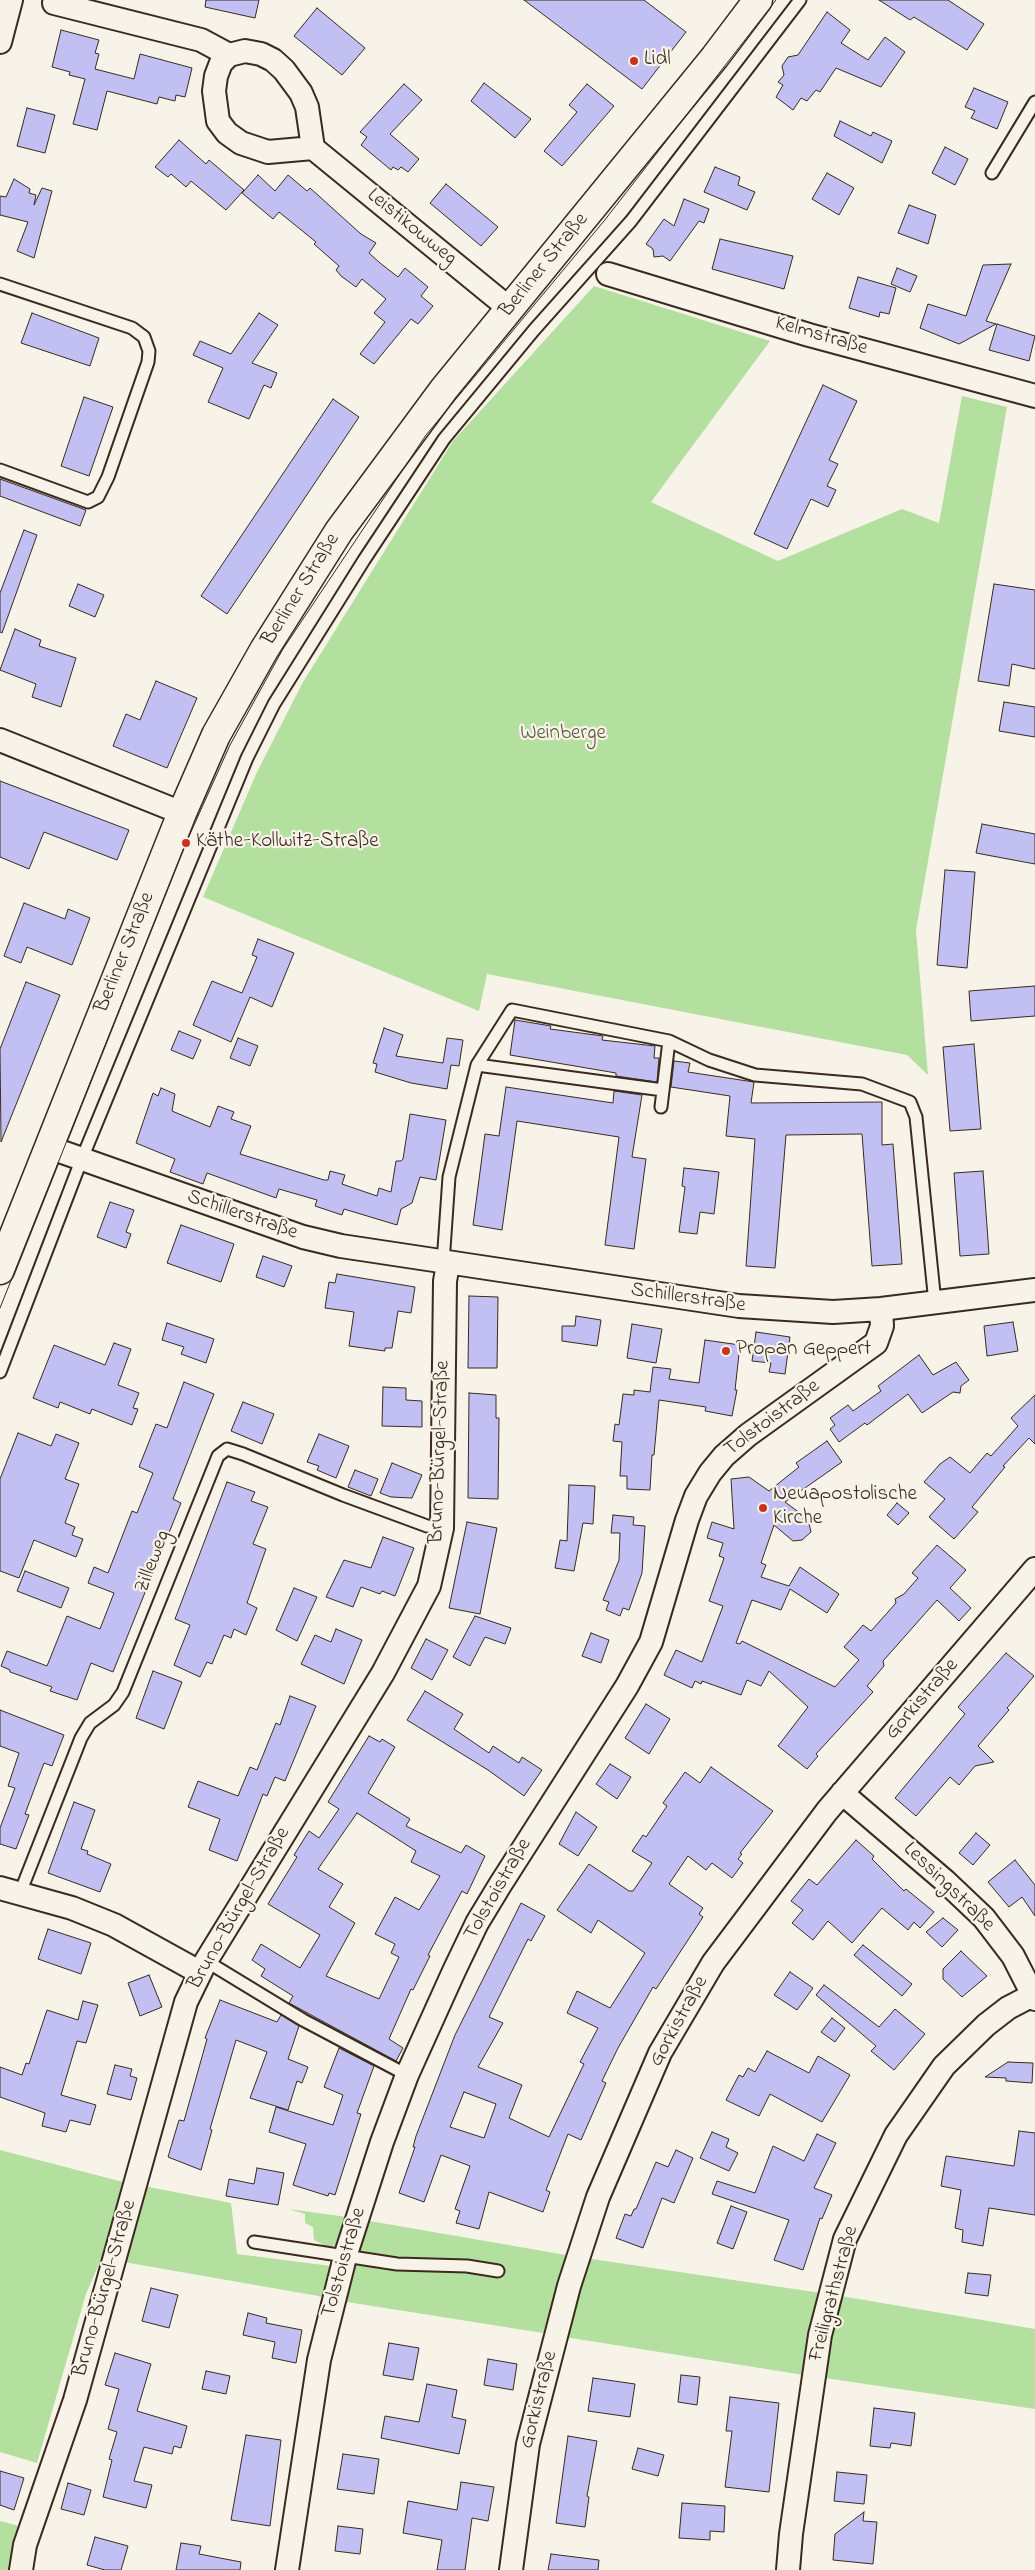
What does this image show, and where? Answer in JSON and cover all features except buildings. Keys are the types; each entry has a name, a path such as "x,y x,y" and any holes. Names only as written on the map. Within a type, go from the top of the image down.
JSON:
{"street":[{"path":"0,42 11,0"},
{"name":"Berliner Straße","path":"0,1270 182,813 216,735 264,650 339,531 444,389 715,57 758,0"},
{"path":"54,2 201,40 229,55"},
{"path":"245,51 261,54 273,60 284,70 301,93 307,107 313,148 268,152 241,143 227,134 218,121 214,91 216,76 221,62 229,55 245,51"},
{"name":"Leistikowweg","path":"313,148 510,309"},
{"name":"Kelmstraße","path":"600,270 809,335 1035,396"},
{"path":"0,740 182,813"},
{"name":"Schillerstraße","path":"48,1147 81,1161 303,1237 341,1246 760,1309 833,1312 882,1309 1035,1290"},
{"name":"Bruno-Bürgel-Straße","path":"21,2570 25,2545 78,2391 186,2002 202,1967 383,1673 429,1586 442,1528 446,1263"},
{"name":"Tolstoistraße","path":"287,2570 319,2360 345,2257 382,2142 407,2075 477,1923 627,1686 651,1642 687,1520 696,1496 710,1473 724,1456 748,1435 876,1343 882,1326 882,1309"},
{"name":"Gorkistraße","path":"512,2570 520,2497 533,2419 582,2242 626,2128 660,2053 703,1978 763,1894 842,1793 1035,1569"},
{"name":"Lessingstraße","path":"842,1793 946,1882 984,1918 1013,1956 1034,1997"},
{"path":"10,1891 72,1908 114,1925 202,1967"},
{"name":"Freiligrathstraße","path":"788,2570 791,2534 820,2335 846,2239 896,2135 944,2066 986,2025 1008,2008 1034,1997"}],"lane":[{"name":"Berliner Straße","path":"0,1372 81,1161 248,758 274,704 444,439 534,330 600,270 631,221 800,0"},
{"path":"992,173 1035,102"},
{"path":"0,284 132,328 144,337 149,351 148,362 111,468 98,497 88,502 0,470"},
{"path":"446,1263 449,1178 477,1065 512,1010 669,1041 709,1060 755,1075 862,1084 910,1102 916,1117 935,1303"},
{"path":"661,1107 669,1041"},
{"path":"477,1065 663,1090"},
{"name":"Zilleweg","path":"10,1891 81,1738 90,1723 114,1705 124,1692 218,1456 227,1449 243,1454 343,1495 427,1526 442,1528"},
{"path":"202,1967 407,2075"},
{"path":"254,2242 397,2264 467,2266 498,2270"}],"green space":[{"name":"Weinberge","path":"594,286 770,341 651,502 778,561 902,509 939,523 962,396 1007,407 916,930 928,1075 907,1055 487,974 479,1011 203,897 257,772 303,682 453,441"},
{"path":"0,2150 123,2182 106,2260 101,2259 86,2294 37,2463 0,2452"},
{"path":"144,2186 231,2203 237,2254 331,2266 324,2297 118,2261"},
{"path":"289,2209 347,2217 338,2245 327,2247 314,2240 313,2227 305,2223 305,2214"},
{"path":"364,2220 566,2255 543,2333 341,2301"},
{"path":"585,2258 821,2293 804,2375 565,2337"},
{"path":"835,2295 1035,2329 1035,2409 818,2377"},
{"path":"0,2521 19,2526 8,2570 0,2570"}],"tram line":[{"path":"0,1308 186,843 230,745 283,649 426,435 604,221 776,0"}],"place":[{"name":"Lidl","path":"634,61"},
{"name":"Käthe-Kollwitz-Straße","path":"186,843"},
{"name":"Propan Geppert","path":"726,1351"},
{"name":"Neuapostolische Kirche","path":"763,1508"}]}
